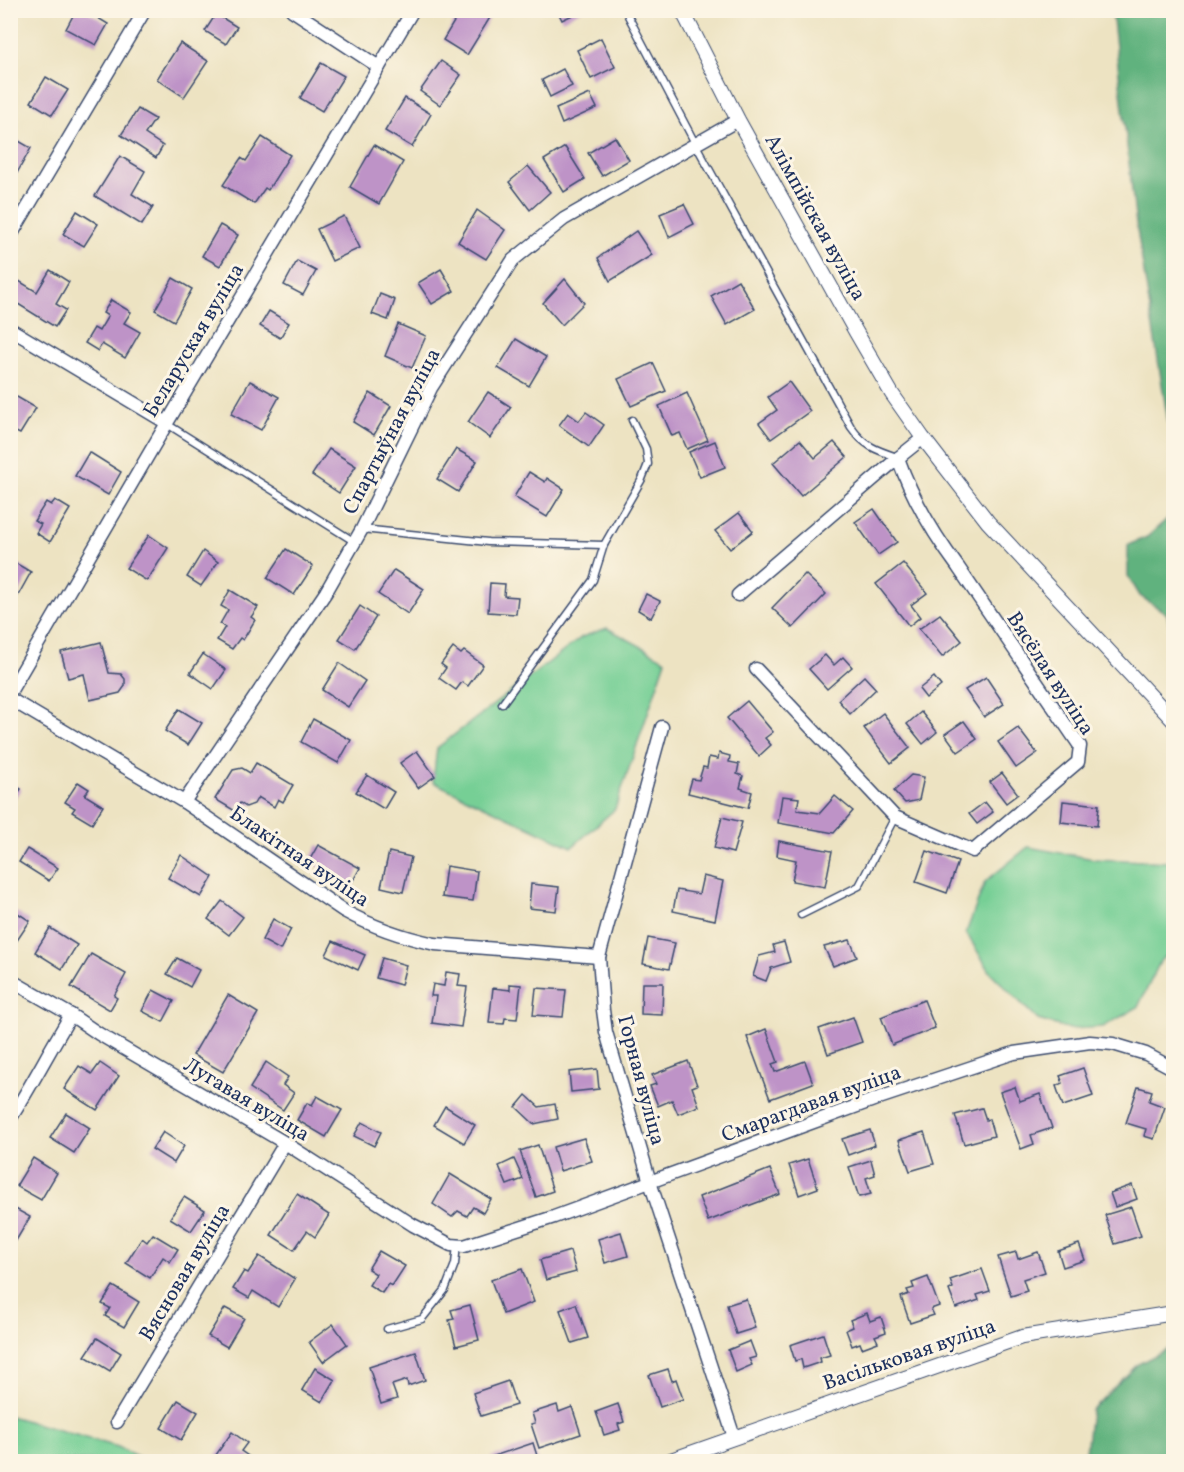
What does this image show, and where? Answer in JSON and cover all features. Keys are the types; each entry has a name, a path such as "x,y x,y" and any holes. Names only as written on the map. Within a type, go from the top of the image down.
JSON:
{"street":[{"path":"10,237 145,10"},
{"path":"292,10 379,67"},
{"name":"Беларуская вуліца","path":"10,692 413,10"},
{"name":"Алімпійская вуліца","path":"682,10 738,120 892,394 988,522 1173,721"},
{"name":"Спартыўная вуліца","path":"184,802 326,592 362,529 431,388 513,260 564,219 738,120"},
{"path":"10,329 167,423"},
{"path":"738,595 923,438"},
{"name":"Вясёлая вуліца","path":"756,669 895,817 973,850 1077,762 1080,746 936,538 918,507 898,458"},
{"name":"Блакітная вуліца","path":"10,699 184,802 344,911 367,924 410,939 435,944 599,957"},
{"name":"Горная вуліца","path":"662,727 599,957 603,1010 606,1032 650,1182 734,1437"},
{"name":"Лугавая вуліца","path":"10,980 285,1143 413,1225 452,1245 461,1245"},
{"path":"10,1119 71,1015"},
{"name":"Смарагдавая вуліца","path":"461,1245 554,1217 879,1098 1014,1053 1090,1042 1113,1044 1146,1054 1173,1069"},
{"name":"Вясновая вуліца","path":"117,1422 285,1143"},
{"name":"Васільковая вуліца","path":"665,1461 1022,1337 1173,1312"}],"lane":[{"path":"625,10 696,145 858,438 866,445 898,458"},
{"path":"502,704 593,580 604,545 642,479 648,464 646,449 632,420"},
{"path":"167,423 355,542"},
{"path":"362,529 488,543 604,545"},
{"path":"801,915 859,886 895,817"},
{"path":"387,1329 422,1319 444,1290 461,1245"}],"green space":[{"path":"1112,11 1173,11 1173,447 1135,217"},
{"path":"1173,508 1173,640 1167,614 1140,596 1128,576 1128,545 1147,537 1167,519"},
{"path":"607,628 666,660 615,809 572,847 433,782 437,748 582,637"},
{"path":"1028,847 1094,859 1173,862 1173,950 1161,960 1138,1007 1103,1027 1070,1029 1038,1020 991,973 966,933 985,882"},
{"path":"1173,1346 1173,1461 1085,1461 1091,1410 1138,1364"},
{"path":"10,1416 118,1447 147,1461 11,1461"}],"building":[{"path":"76,10 85,10 108,24 96,45 66,29"},
{"path":"461,10 482,10 491,16 467,55 443,40"},
{"path":"557,10 583,10 562,20"},
{"path":"216,14 237,27 226,44 205,31"},
{"path":"601,38 615,67 591,79 577,50"},
{"path":"180,43 208,61 184,97 157,79"},
{"path":"441,61 461,75 440,105 420,91"},
{"path":"321,63 344,76 322,111 300,98"},
{"path":"563,69 572,86 550,97 542,80"},
{"path":"46,77 68,90 52,115 31,102"},
{"path":"590,94 597,108 562,124 556,109"},
{"path":"405,98 431,114 412,147 385,131"},
{"path":"138,109 155,119 145,134 163,146 156,158 121,135"},
{"path":"10,136 31,148 17,173 10,169"},
{"path":"262,137 290,155 268,190 265,188 254,204 223,185 241,158 246,161"},
{"path":"615,137 629,160 602,176 588,153"},
{"path":"374,145 403,162 379,204 350,187"},
{"path":"565,147 585,179 564,192 544,160"},
{"path":"120,156 145,171 132,194 153,207 142,225 95,196"},
{"path":"528,166 550,192 530,210 509,182"},
{"path":"684,204 694,224 669,237 660,214"},
{"path":"477,210 505,230 486,259 458,242"},
{"path":"77,211 98,224 84,246 63,234"},
{"path":"344,216 360,248 332,261 317,229"},
{"path":"220,225 238,235 220,266 202,256"},
{"path":"636,231 652,255 610,281 598,258"},
{"path":"297,261 316,271 303,295 284,285"},
{"path":"441,269 454,291 432,304 418,283"},
{"path":"50,270 69,282 56,304 66,310 55,327 10,299 10,294 19,281 37,292"},
{"path":"173,278 192,289 174,321 155,310"},
{"path":"565,279 584,303 562,325 543,303"},
{"path":"738,280 755,309 727,325 711,296"},
{"path":"380,294 395,300 388,320 372,314"},
{"path":"111,300 131,312 124,323 140,332 125,358 102,344 98,351 85,343 94,328 99,331 108,316 103,313"},
{"path":"269,311 289,323 280,338 260,326"},
{"path":"398,324 426,336 412,368 385,356"},
{"path":"516,339 546,357 529,386 498,368"},
{"path":"653,363 666,391 631,406 618,379"},
{"path":"250,381 279,397 261,430 231,414"},
{"path":"789,382 810,411 771,439 759,423 777,410 768,397"},
{"path":"488,392 511,407 490,438 468,422"},
{"path":"10,393 36,408 20,434 10,429"},
{"path":"370,393 391,406 374,435 353,422"},
{"path":"687,393 708,440 687,449 680,433 672,436 659,406"},
{"path":"586,412 604,425 589,447 559,425 568,413 579,421"},
{"path":"800,440 815,458 834,442 847,457 801,496 773,463"},
{"path":"715,441 725,467 700,477 689,452"},
{"path":"329,449 356,466 339,493 312,475"},
{"path":"456,449 477,461 458,492 437,479"},
{"path":"89,452 121,472 108,495 75,476"},
{"path":"529,472 545,482 547,478 564,489 547,517 514,497"},
{"path":"55,500 70,509 50,542 36,533 41,524 34,521 46,502 51,505"},
{"path":"874,509 897,542 878,555 855,522"},
{"path":"739,513 753,531 730,549 715,531"},
{"path":"149,535 168,548 147,581 126,568"},
{"path":"286,549 313,566 294,595 267,578"},
{"path":"203,551 218,562 201,586 187,577"},
{"path":"10,560 31,572 16,599 10,596"},
{"path":"903,563 927,593 911,605 920,617 909,626 876,584"},
{"path":"394,570 424,589 408,614 378,594"},
{"path":"805,574 826,594 793,628 772,608"},
{"path":"490,583 505,584 504,596 518,597 516,614 488,612"},
{"path":"230,590 258,607 251,617 255,620 243,640 240,638 232,649 217,640 225,627 220,624 228,610 221,606"},
{"path":"646,594 660,601 651,618 638,610"},
{"path":"360,606 376,617 355,649 339,639"},
{"path":"940,614 962,641 942,657 919,629"},
{"path":"101,642 109,673 121,674 125,679 125,686 120,693 90,700 84,674 68,678 61,652"},
{"path":"453,648 461,654 464,651 483,665 468,686 462,682 456,690 439,678 446,668 441,664"},
{"path":"203,654 226,670 213,689 190,673"},
{"path":"825,655 834,665 843,657 852,667 827,689 809,669"},
{"path":"339,663 365,681 348,707 322,690"},
{"path":"864,676 876,689 850,714 838,700"},
{"path":"934,677 941,686 926,698 919,689"},
{"path":"986,677 1004,704 984,717 965,690"},
{"path":"747,701 773,732 765,738 771,745 759,756 727,718"},
{"path":"179,709 202,723 188,745 165,731"},
{"path":"921,712 937,732 923,744 907,724"},
{"path":"883,713 910,748 891,763 864,728"},
{"path":"313,719 351,740 338,763 301,742"},
{"path":"964,721 977,739 958,752 945,734"},
{"path":"1018,728 1037,753 1016,768 998,742"},
{"path":"417,751 435,776 418,788 400,763"},
{"path":"719,753 730,756 729,762 739,764 737,774 743,776 740,788 752,792 748,808 688,793 692,779 699,780 703,767 707,768 709,757 718,759"},
{"path":"256,763 293,785 283,802 278,799 274,807 258,797 254,804 246,807 240,803 235,811 215,799 233,770 242,768 250,773"},
{"path":"1002,773 1018,794 1006,803 990,782"},
{"path":"367,775 394,792 384,809 356,792"},
{"path":"911,775 924,777 919,800 905,803 894,791"},
{"path":"78,782 89,789 85,795 103,806 92,824 72,812 75,808 65,802"},
{"path":"10,783 21,789 10,805"},
{"path":"782,796 799,798 797,810 820,813 835,796 853,811 834,833 778,823"},
{"path":"1063,801 1099,805 1097,826 1061,822"},
{"path":"985,802 993,812 977,824 969,814"},
{"path":"722,817 742,822 733,853 714,848"},
{"path":"779,841 832,851 825,887 792,881 796,860 777,856"},
{"path":"318,845 360,868 351,884 309,861"},
{"path":"27,849 58,868 49,881 19,862"},
{"path":"927,851 958,862 947,893 916,882"},
{"path":"389,852 411,857 403,892 381,887"},
{"path":"181,855 213,877 201,897 168,878"},
{"path":"446,866 477,871 473,901 442,897"},
{"path":"703,876 723,881 715,920 673,911 677,890 699,894"},
{"path":"531,884 559,887 556,911 529,908"},
{"path":"222,901 243,917 229,935 208,919"},
{"path":"10,908 30,921 16,942 10,939"},
{"path":"273,919 291,929 280,950 262,940"},
{"path":"50,928 77,945 62,969 35,952"},
{"path":"648,938 675,943 669,969 643,964"},
{"path":"850,940 857,957 833,966 824,947"},
{"path":"333,941 365,955 358,970 326,955"},
{"path":"784,942 790,962 771,968 766,981 753,976 759,956 775,952 773,945"},
{"path":"91,954 126,974 114,996 117,998 110,1010 71,987"},
{"path":"177,958 199,970 190,987 167,974"},
{"path":"382,958 406,965 401,985 376,978"},
{"path":"446,972 460,974 458,986 467,987 461,1027 432,1023 436,996 431,996 433,984 444,986"},
{"path":"642,983 663,983 662,1015 641,1014"},
{"path":"510,984 521,985 517,1019 505,1018 504,1024 489,1023 493,988 510,990"},
{"path":"536,988 566,990 563,1017 533,1015"},
{"path":"153,990 174,1001 163,1022 142,1011"},
{"path":"228,995 258,1013 223,1072 193,1055"},
{"path":"924,1000 935,1028 892,1045 881,1017"},
{"path":"853,1017 862,1042 828,1054 819,1029"},
{"path":"766,1029 778,1062 772,1064 775,1072 805,1061 813,1083 770,1099 747,1037"},
{"path":"688,1061 697,1085 692,1087 699,1106 678,1114 672,1100 658,1106 650,1086 656,1084 652,1075"},
{"path":"266,1062 288,1077 283,1085 294,1093 283,1110 250,1088"},
{"path":"100,1063 119,1076 97,1110 64,1089 79,1066 92,1074"},
{"path":"1083,1068 1093,1096 1063,1106 1056,1086 1063,1083 1060,1076"},
{"path":"597,1069 599,1089 571,1092 569,1072"},
{"path":"1015,1087 1020,1101 1040,1094 1052,1128 1031,1135 1034,1144 1021,1149 1000,1092"},
{"path":"1138,1087 1152,1091 1149,1101 1165,1107 1154,1139 1144,1136 1146,1129 1126,1123"},
{"path":"526,1095 539,1107 555,1104 558,1119 534,1124 516,1107"},
{"path":"317,1096 342,1110 326,1137 297,1120 307,1103 312,1105"},
{"path":"445,1106 475,1125 464,1143 434,1125"},
{"path":"982,1108 986,1120 989,1119 994,1136 964,1144 955,1115"},
{"path":"66,1113 90,1128 74,1153 50,1138"},
{"path":"362,1122 381,1132 374,1146 354,1136"},
{"path":"870,1130 875,1145 848,1155 842,1139"},
{"path":"163,1132 184,1146 174,1163 152,1149"},
{"path":"924,1132 934,1164 910,1171 899,1140"},
{"path":"584,1138 592,1161 560,1171 553,1147"},
{"path":"538,1145 553,1191 536,1197 520,1151"},
{"path":"33,1158 57,1173 41,1200 16,1186"},
{"path":"514,1159 523,1179 507,1185 499,1166"},
{"path":"808,1159 818,1188 799,1195 789,1165"},
{"path":"871,1160 875,1175 866,1178 871,1194 859,1197 849,1167"},
{"path":"770,1169 780,1194 708,1221 699,1197"},
{"path":"450,1174 491,1199 483,1213 473,1207 467,1216 458,1211 452,1217 433,1204"},
{"path":"1132,1185 1137,1199 1115,1207 1110,1193"},
{"path":"297,1194 329,1215 315,1237 307,1231 294,1250 271,1235"},
{"path":"184,1197 205,1210 191,1231 170,1218"},
{"path":"10,1206 30,1217 14,1244 10,1242"},
{"path":"1131,1207 1141,1236 1115,1244 1105,1215"},
{"path":"621,1232 628,1256 605,1263 598,1239"},
{"path":"153,1234 178,1249 170,1262 163,1257 150,1278 126,1263 142,1238 147,1242"},
{"path":"1079,1244 1085,1260 1063,1267 1058,1251"},
{"path":"379,1251 405,1266 392,1286 388,1284 382,1293 369,1285 376,1274 368,1269"},
{"path":"570,1251 576,1272 546,1280 540,1260"},
{"path":"1016,1252 1018,1259 1038,1252 1045,1272 1023,1279 1027,1291 1011,1296 998,1257"},
{"path":"259,1256 295,1279 278,1307 253,1291 249,1298 233,1289 244,1271 248,1273"},
{"path":"522,1269 534,1302 503,1314 491,1280"},
{"path":"982,1269 990,1291 977,1295 979,1300 956,1308 949,1290 953,1288 950,1280"},
{"path":"928,1277 939,1306 931,1309 934,1315 910,1323 901,1297 909,1294 907,1290 914,1288 912,1283"},
{"path":"113,1286 139,1302 124,1327 105,1316 110,1308 102,1304"},
{"path":"746,1299 755,1328 736,1334 727,1305"},
{"path":"576,1304 588,1338 572,1343 560,1310"},
{"path":"470,1305 479,1340 456,1346 449,1320 454,1319 451,1310"},
{"path":"225,1308 244,1318 227,1347 208,1336"},
{"path":"867,1313 870,1321 881,1317 886,1332 875,1336 878,1342 862,1348 860,1343 852,1346 846,1330 853,1327 850,1320"},
{"path":"333,1324 347,1344 323,1362 309,1342"},
{"path":"823,1334 830,1355 820,1358 821,1362 803,1368 801,1359 795,1361 790,1345"},
{"path":"97,1338 121,1353 110,1371 85,1356"},
{"path":"750,1341 756,1357 749,1359 752,1365 736,1372 728,1350"},
{"path":"416,1352 425,1380 408,1386 407,1380 392,1385 397,1399 381,1404 369,1367"},
{"path":"315,1368 335,1380 322,1402 302,1390"},
{"path":"668,1369 672,1381 676,1379 683,1399 660,1407 649,1375"},
{"path":"508,1381 516,1405 481,1416 473,1393"},
{"path":"178,1400 198,1412 181,1440 161,1428"},
{"path":"618,1404 624,1422 618,1424 620,1430 604,1435 596,1412"},
{"path":"557,1405 559,1412 572,1407 581,1434 539,1448 531,1424 535,1423 532,1413"},
{"path":"232,1432 247,1443 241,1451 251,1458 248,1462 211,1462"},
{"path":"533,1443 539,1462 492,1462 491,1457"}]}
